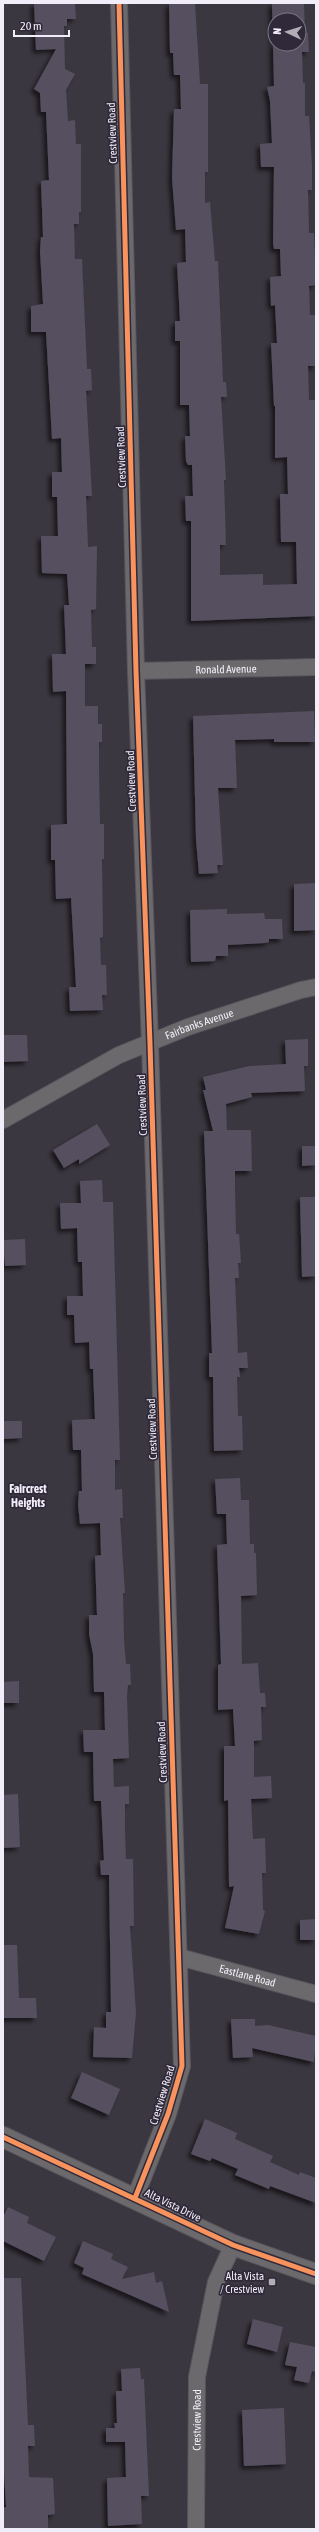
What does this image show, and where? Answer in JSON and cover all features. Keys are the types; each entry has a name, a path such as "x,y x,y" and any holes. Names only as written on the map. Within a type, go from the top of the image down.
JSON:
{"street":[{"name":"Crestview Road","path":"119,3 136,671 150,1044 182,2066 168,2114 135,2198"},
{"name":"Ronald Avenue","path":"136,671 316,667"},
{"name":"Fairbanks Avenue","path":"3,1120 119,1055 150,1044 188,1027 301,990 316,987"},
{"name":"Eastlane Road","path":"179,1957 316,1994"},
{"name":"Alta Vista Drive","path":"3,2137 233,2245 316,2274"},
{"name":"Crestview Road","path":"196,2529 198,2377 216,2282 233,2245"}],"building":[{"path":"34,3 75,3 76,19 67,19 67,26 64,26 65,69 75,74 66,90 68,121 75,120 76,144 81,144 81,212 79,212 79,224 74,224 75,259 82,259 87,369 91,369 92,390 86,391 92,496 86,496 88,547 97,546 96,609 91,610 92,647 96,647 96,664 85,664 85,706 98,706 98,724 102,724 102,742 99,742 99,768 100,824 104,824 104,859 102,859 103,937 100,938 101,965 106,965 107,995 102,995 103,1010 70,1011 69,987 76,987 71,898 56,899 55,860 51,860 51,825 67,824 66,691 53,692 52,654 66,654 64,605 69,605 67,574 42,573 41,536 58,536 57,497 52,497 52,472 62,472 61,438 52,439 46,332 31,332 31,306 43,304 40,251 41,237 43,237 41,181 49,180 46,112 41,112 40,93 34,89 56,49 36,50"},
{"path":"169,3 195,3 200,84 208,84 208,172 205,172 205,203 210,202 215,261 218,261 223,382 226,382 227,397 221,397 226,480 224,480 226,545 220,545 220,575 263,574 263,585 297,584 296,542 281,542 280,494 288,494 287,457 275,458 275,406 271,343 277,343 275,305 271,306 270,277 281,276 280,249 274,249 273,243 274,167 261,167 260,144 272,143 270,101 267,87 274,86 273,52 302,52 303,83 305,83 305,116 309,116 312,166 312,190 308,190 309,233 314,233 316,285 309,286 310,315 315,315 316,366 308,366 309,400 316,400 316,616 191,621 191,521 186,521 185,496 193,496 192,465 188,465 186,461 185,436 190,436 189,405 180,405 180,341 175,341 175,321 180,321 177,263 186,262 185,229 176,230 172,178 174,109 181,109 180,75 174,75 173,53 170,53"},
{"path":"272,3 304,3 304,12 272,12"},
{"path":"307,33 308,33 309,52 307,52"},
{"path":"314,711 315,742 274,742 274,739 235,740 237,788 218,788 223,865 217,865 218,873 199,874 196,840 193,716"},
{"path":"316,883 316,930 294,931 294,884"},
{"path":"227,909 227,914 264,913 265,919 282,919 283,939 269,939 269,942 265,943 228,945 228,956 216,956 215,961 191,962 190,910"},
{"path":"3,1035 27,1035 28,1061 3,1062"},
{"path":"308,1039 308,1066 304,1066 305,1091 251,1093 252,1097 226,1104 227,1130 251,1130 252,1171 235,1171 236,1234 239,1234 241,1263 238,1263 239,1278 235,1278 238,1353 247,1352 248,1368 239,1368 240,1377 237,1377 238,1416 242,1416 243,1450 214,1451 213,1377 209,1377 209,1353 212,1353 204,1131 213,1131 203,1090 206,1090 203,1077 249,1066 286,1064 285,1040"},
{"path":"97,1124 110,1145 79,1164 79,1159 64,1168 53,1150"},
{"path":"302,1146 316,1146 316,1165 302,1166"},
{"path":"102,1180 103,1202 113,1202 120,1460 115,1460 115,1490 122,1489 123,1518 120,1518 125,1593 123,1593 124,1639 126,1664 130,1664 131,1685 128,1685 127,1696 129,1758 113,1759 114,1787 129,1786 129,1804 125,1804 125,1831 126,1859 133,1859 134,1926 130,1926 136,2013 132,2058 93,2057 94,2027 106,2028 106,2012 111,2012 109,1875 101,1875 100,1861 104,1860 101,1801 94,1801 93,1752 84,1752 83,1730 105,1730 104,1692 94,1692 93,1654 89,1634 89,1615 97,1615 95,1556 101,1555 100,1523 80,1524 78,1505 79,1491 82,1491 81,1450 73,1450 72,1420 95,1419 93,1369 90,1369 89,1342 75,1343 74,1315 67,1315 67,1296 83,1296 82,1262 78,1262 77,1228 61,1229 60,1203 81,1203 80,1181"},
{"path":"300,1197 316,1197 316,1276 302,1277"},
{"path":"25,1239 26,1265 5,1266 3,1240"},
{"path":"3,1421 22,1421 22,1438 3,1439"},
{"path":"240,1478 241,1500 249,1500 250,1544 254,1544 254,1553 256,1553 257,1595 241,1596 242,1664 258,1663 260,1693 265,1693 266,1707 261,1707 262,1740 254,1741 254,1777 271,1776 272,1798 251,1799 253,1839 265,1838 266,1873 262,1873 263,1910 265,1911 259,1934 225,1928 234,1886 229,1887 228,1800 224,1801 224,1746 235,1746 233,1709 218,1710 218,1665 221,1664 217,1545 227,1544 226,1514 217,1514 215,1479"},
{"path":"19,1681 19,1703 3,1703 3,1682"},
{"path":"18,1794 20,1847 3,1848 3,1795"},
{"path":"316,1919 316,1940 300,1940 300,1920"},
{"path":"3,1945 17,1945 19,1998 36,1998 37,2018 3,2018"},
{"path":"231,2019 255,2019 255,2026 268,2025 316,2036 314,2062 252,2048 253,2057 233,2058"},
{"path":"82,2072 120,2089 109,2115 71,2098"},
{"path":"205,2119 237,2133 235,2139 273,2156 270,2162 299,2175 300,2172 316,2178 316,2203 270,2186 269,2189 235,2175 238,2169 212,2158 210,2161 191,2154"},
{"path":"8,2207 29,2217 27,2223 56,2237 44,2261 3,2241 3,2217"},
{"path":"83,2241 113,2254 111,2259 128,2267 122,2279 154,2272 156,2283 162,2281 169,2312 82,2274 84,2268 74,2263"},
{"path":"3,2278 21,2278 28,2425 34,2425 35,2446 28,2446 29,2477 53,2478 55,2514 48,2515 48,2529 3,2529 3,2508 6,2507 3,2453"},
{"path":"253,2319 283,2327 277,2352 247,2344"},
{"path":"290,2342 316,2347 316,2372 312,2371 309,2383 294,2380 297,2367 285,2365"},
{"path":"140,2368 141,2379 144,2379 149,2496 141,2496 142,2524 108,2526 107,2478 126,2477 125,2442 106,2442 106,2428 115,2428 114,2423 117,2423 116,2391 122,2391 121,2369"},
{"path":"284,2408 286,2464 244,2466 242,2410"}],"cycle path":[{"path":"119,3 136,671 150,1044 182,2066 168,2114 135,2198"},
{"path":"3,2137 233,2245 316,2274"}],"place":[{"name":"Alta Vista / Crestview","path":"272,2282"}],"district":[{"name":"Faircrest Heights","path":"28,1496"}]}
